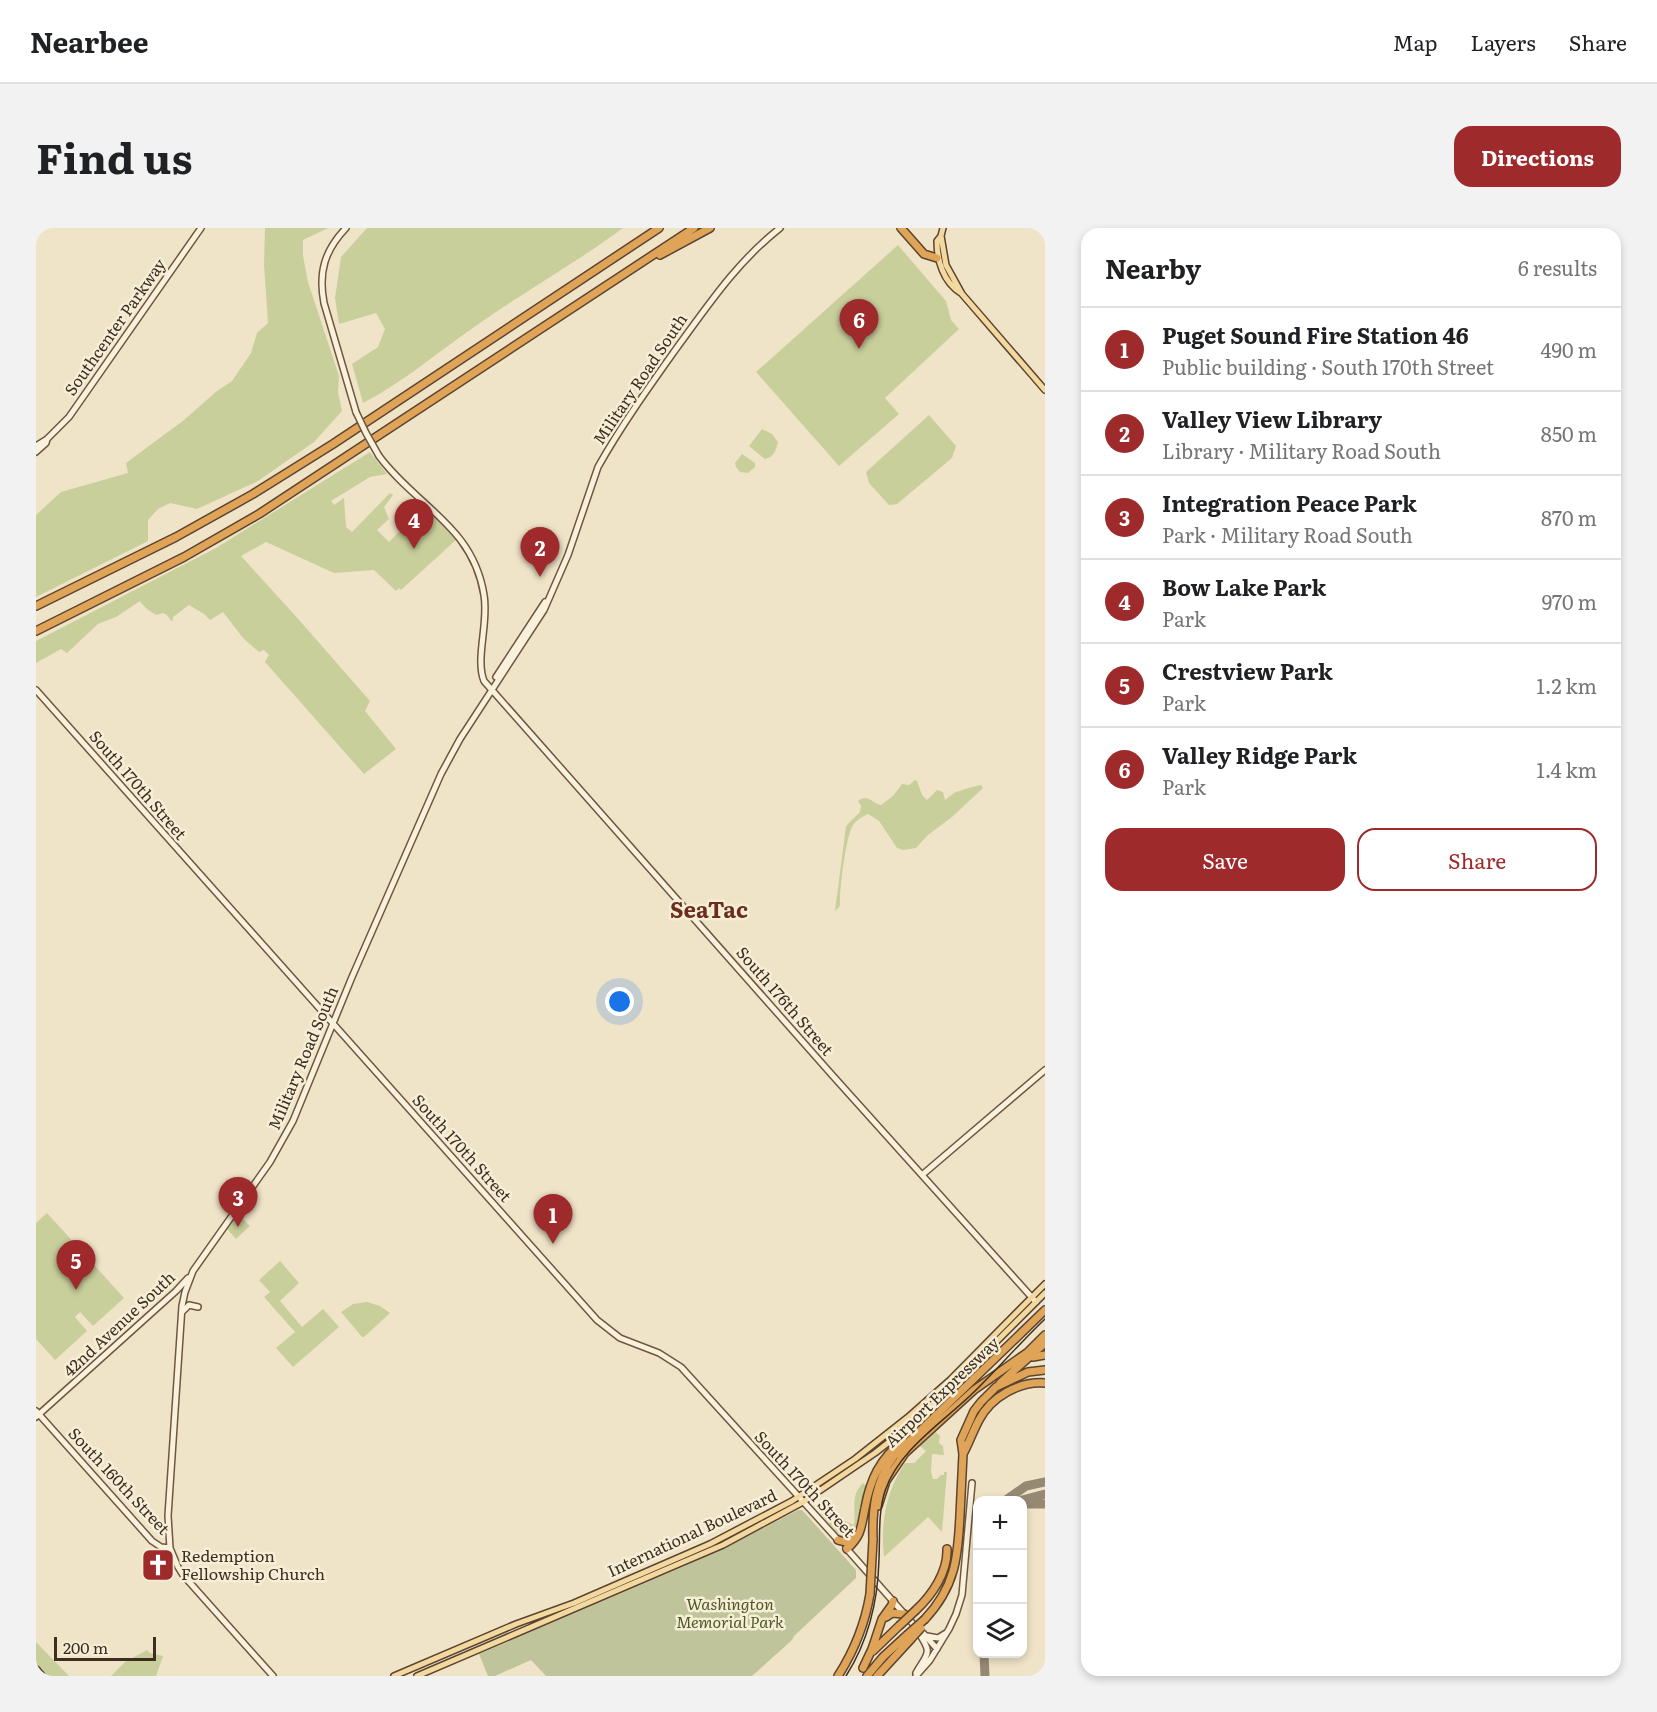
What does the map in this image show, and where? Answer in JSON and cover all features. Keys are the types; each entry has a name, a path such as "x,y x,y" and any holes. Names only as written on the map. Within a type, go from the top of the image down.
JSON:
{"highway":[{"path":"36,606 176,537 253,494 333,444 659,228"},
{"path":"36,631 184,557 259,514 694,228"},
{"path":"628,271 710,228"},
{"path":"901,228 924,254 937,258"},
{"name":"Airport Expressway","path":"838,1676 856,1643 866,1614 870,1594 874,1501 884,1472 902,1447 1045,1310"},
{"path":"874,1527 883,1486 905,1453 974,1390 1028,1352 1045,1335"},
{"path":"863,1673 926,1621 944,1596 954,1572 958,1552 963,1454 961,1440 981,1402 1045,1343"},
{"path":"1028,1359 1045,1355"},
{"path":"996,1387 1028,1372 1045,1370"},
{"path":"963,1454 978,1421 992,1403 1022,1385 1042,1383"},
{"path":"847,1550 860,1533 871,1482 880,1464 892,1450 930,1422"},
{"path":"838,1540 851,1541 860,1533"},
{"path":"863,1673 876,1648 930,1595 946,1560 947,1549"},
{"path":"863,1673 882,1619 893,1601"},
{"path":"872,1649 887,1616 891,1613 904,1614"},
{"path":"877,1676 909,1637"},
{"path":"36,1670 41,1676"}],"main road":[{"path":"943,228 937,242 937,258 951,285 962,294 1045,390"},
{"path":"941,236 946,265 962,294"},
{"name":"International Boulevard","path":"417,1676 723,1545 803,1502 907,1428 1034,1300 1045,1284"},
{"name":"International Boulevard","path":"1034,1300 1045,1293"},
{"name":"International Boulevard","path":"394,1676 516,1624 574,1603 729,1534 798,1497 855,1459 952,1382"},
{"path":"887,1443 889,1437 895,1432 895,1428"},
{"path":"653,1575 662,1568 664,1563"}],"street":[{"name":"Southcenter Parkway","path":"36,446 47,439 69,417 201,228"},
{"path":"346,228 328,254 323,267 321,286 356,412 379,456 395,476 454,530 471,554 481,578 485,597 486,619 480,668 484,681 491,690"},
{"name":"Military Road South","path":"170,1548 168,1516 182,1306 192,1272 270,1162 293,1121 352,977 441,774 460,739 544,610 568,555 598,467 618,434 716,293 740,265 776,230"},
{"name":"Southcenter Parkway","path":"36,452 46,443 47,439"},
{"name":"South 170th Street","path":"36,690 597,1320 620,1338 659,1353 681,1367 937,1649"},
{"name":"South 176th Street","path":"491,690 1034,1300"},
{"path":"922,1175 1045,1070"},
{"name":"42nd Avenue South","path":"37,1414 168,1299 192,1272"},
{"path":"168,1299 177,1298 182,1306"},
{"path":"182,1314 189,1305 198,1307"},
{"name":"South 160th Street","path":"37,1414 152,1541 161,1547 170,1548 183,1575 273,1676"},
{"path":"915,1676 937,1649 959,1605 964,1581 972,1483"},
{"path":"914,1625 925,1642 927,1650 924,1661 915,1676"},
{"path":"923,1633 936,1638 949,1629"}],"green space":[{"path":"265,228 328,228 303,240 303,256 308,282 339,376 338,392 342,411 314,442 258,481 197,509 170,503 158,509 148,520 148,541 36,597 36,515 61,492 128,473 126,463 232,381 251,353 257,333 268,323 264,265"},
{"path":"367,228 623,228 495,313 393,386 363,403 352,364 378,347 385,329 376,313 339,324 335,298 341,257"},
{"path":"898,245 946,301 951,320 959,329 885,398 899,414 839,466 756,372"},
{"path":"929,415 956,446 952,458 897,504 889,505 869,483 866,472"},
{"path":"762,429 772,434 778,442 773,455 765,459 749,446"},
{"path":"370,452 387,474 370,477 331,501 334,505 344,498 346,527 352,532 390,493 393,495 384,507 389,519 377,530 389,542 423,507 456,540 401,590 399,588 396,591 374,570 334,573 266,542 241,556 370,701 365,711 396,749 364,774 265,662 269,655 264,650 259,652 243,638 223,612 210,620 189,605 173,617 172,622 163,613 154,614 140,601 116,617 98,624 67,653 61,649 36,663 36,641 216,548"},
{"path":"742,454 755,463 755,467 748,473 740,472 736,467 735,463"},
{"path":"915,780 927,800 937,790 943,792 945,800 964,789 981,785 983,788 916,848 903,850 897,848 879,821 868,814 858,820 850,831 842,877 840,906 835,911 846,826 860,812 861,806 858,801 867,798 881,805 893,796 902,784 909,785"},
{"path":"47,1213 124,1298 93,1326 80,1312 75,1317 87,1331 55,1360 36,1339 36,1223"},
{"path":"238,1214 250,1226 236,1239 227,1229"},
{"path":"280,1261 299,1283 280,1301 302,1327 323,1309 339,1327 293,1367 276,1348 295,1332 264,1297 270,1292 259,1280"},
{"path":"367,1302 380,1306 390,1313 362,1337 341,1312 353,1304"},
{"path":"936,1432 940,1436 939,1443 943,1446 944,1455 932,1454 933,1479 947,1472 942,1532 928,1517 884,1557 884,1520 893,1485 905,1463 914,1463 926,1451 920,1446"},
{"path":"863,1483 867,1487 858,1530 852,1538 846,1539 841,1537 821,1514 835,1516 854,1525 856,1493"},
{"name":"Washington Memorial Park","path":"802,1510 856,1570 856,1578 752,1676 546,1676 531,1660 495,1676 488,1676 479,1654 685,1566"},
{"path":"36,1642 69,1676 36,1676"},
{"path":"147,1650 163,1656 156,1676 111,1676 125,1662"}],"taxiway":[{"path":"1012,1496 1026,1486 1045,1482"},
{"path":"1027,1499 1045,1494"},
{"path":"1027,1504 1045,1504"},
{"path":"984,1658 985,1676"}],"tram line":[{"path":"846,1676 861,1648 871,1620 877,1590 881,1508 892,1476 924,1436 975,1391 1045,1319"}],"place":[{"name":"Valley Ridge Park","path":"859,349"},
{"name":"Bow Lake Park","path":"414,549"},
{"name":"Valley View Library","path":"540,577"},
{"name":"Integration Peace Park","path":"238,1227"},
{"name":"Puget Sound Fire Station 46","path":"553,1244"},
{"name":"Crestview Park","path":"76,1290"},
{"name":"Redemption Fellowship Church","path":"158,1565"}],"district":[{"name":"SeaTac","path":"709,910"}]}
